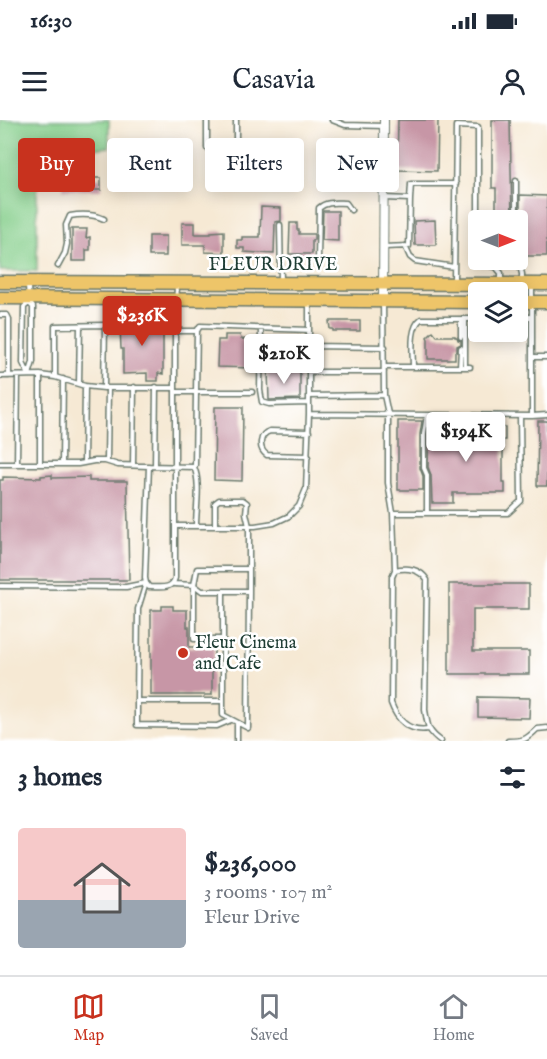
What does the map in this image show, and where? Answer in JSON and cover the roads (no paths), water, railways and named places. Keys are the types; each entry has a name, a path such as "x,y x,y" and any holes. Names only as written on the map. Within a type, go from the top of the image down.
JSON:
{"main road":[{"name":"FLEUR DRIVE","path":"0,282 468,285"},
{"name":"FLEUR DRIVE","path":"528,284 547,284"},
{"name":"FLEUR DRIVE","path":"0,298 29,301 177,299 468,302"},
{"path":"528,302 547,302"}],"street":[{"path":"383,301 384,123"}],"lane":[{"path":"207,120 207,138"},
{"path":"236,120 236,138"},
{"path":"332,120 345,125 384,123"},
{"path":"454,284 455,120"},
{"path":"456,126 478,127 478,210"},
{"path":"516,181 516,210"},
{"path":"383,247 409,246 411,184 456,184"},
{"path":"384,198 410,199"},
{"path":"318,259 319,208 324,204 335,202 346,203 351,210"},
{"path":"58,266 65,253 66,225 70,216 78,214 104,219"},
{"path":"280,225 280,283"},
{"path":"405,246 410,257 415,261 454,267"},
{"path":"28,283 29,301 33,307 33,362 29,375"},
{"path":"174,584 176,578 175,331 177,283"},
{"path":"175,526 249,526 274,523 289,516 299,506 306,489 308,456 309,300"},
{"path":"29,301 24,307 23,363 29,375"},
{"path":"383,301 384,395 388,414 388,483 393,513 395,570 392,577 391,703 395,713 407,726 421,730 428,729"},
{"path":"528,310 532,317 532,416"},
{"path":"0,315 7,315 9,319 9,376"},
{"path":"413,367 413,329 416,323 421,319 468,319"},
{"path":"461,337 463,319"},
{"path":"463,319 465,367"},
{"path":"55,377 55,326 105,325 107,461"},
{"path":"80,326 80,384"},
{"path":"196,526 197,473 194,466 196,463 197,331 200,326 309,330"},
{"path":"261,328 260,390 262,402 269,404 309,403"},
{"path":"175,331 197,331"},
{"path":"309,346 385,347"},
{"path":"461,348 465,367"},
{"path":"261,357 309,356"},
{"path":"532,357 547,357"},
{"path":"309,372 465,367"},
{"path":"40,375 40,464"},
{"path":"0,376 40,375 85,386 106,388 156,387 196,392 252,392"},
{"path":"17,464 18,376"},
{"path":"62,464 63,379"},
{"path":"84,463 85,386"},
{"path":"133,465 134,387"},
{"path":"155,466 156,387"},
{"path":"309,396 384,395"},
{"path":"309,414 547,415"},
{"path":"427,415 424,434 427,513"},
{"path":"393,513 508,513 521,501 520,416"},
{"path":"308,456 267,455 261,449 261,441 262,435 270,431 309,432"},
{"path":"0,464 78,464 107,461 118,465 194,466"},
{"path":"149,466 146,584 138,609 137,725 217,726 232,720"},
{"path":"215,526 215,503 219,500 243,500 247,503 246,513 249,526 248,729 223,715 223,591"},
{"path":"223,639 194,639 194,585 197,569 249,569"},
{"path":"395,570 416,570 427,579 425,710 428,729 441,741"},
{"path":"0,586 126,587 146,584 149,587 174,584 194,585 202,591 249,591"},
{"path":"137,701 223,701"},
{"path":"237,723 237,741"},
{"path":"508,741 523,741 537,729 547,728"}],"place":[{"name":"Fleur Cinema and Cafe","path":"183,653"}]}
